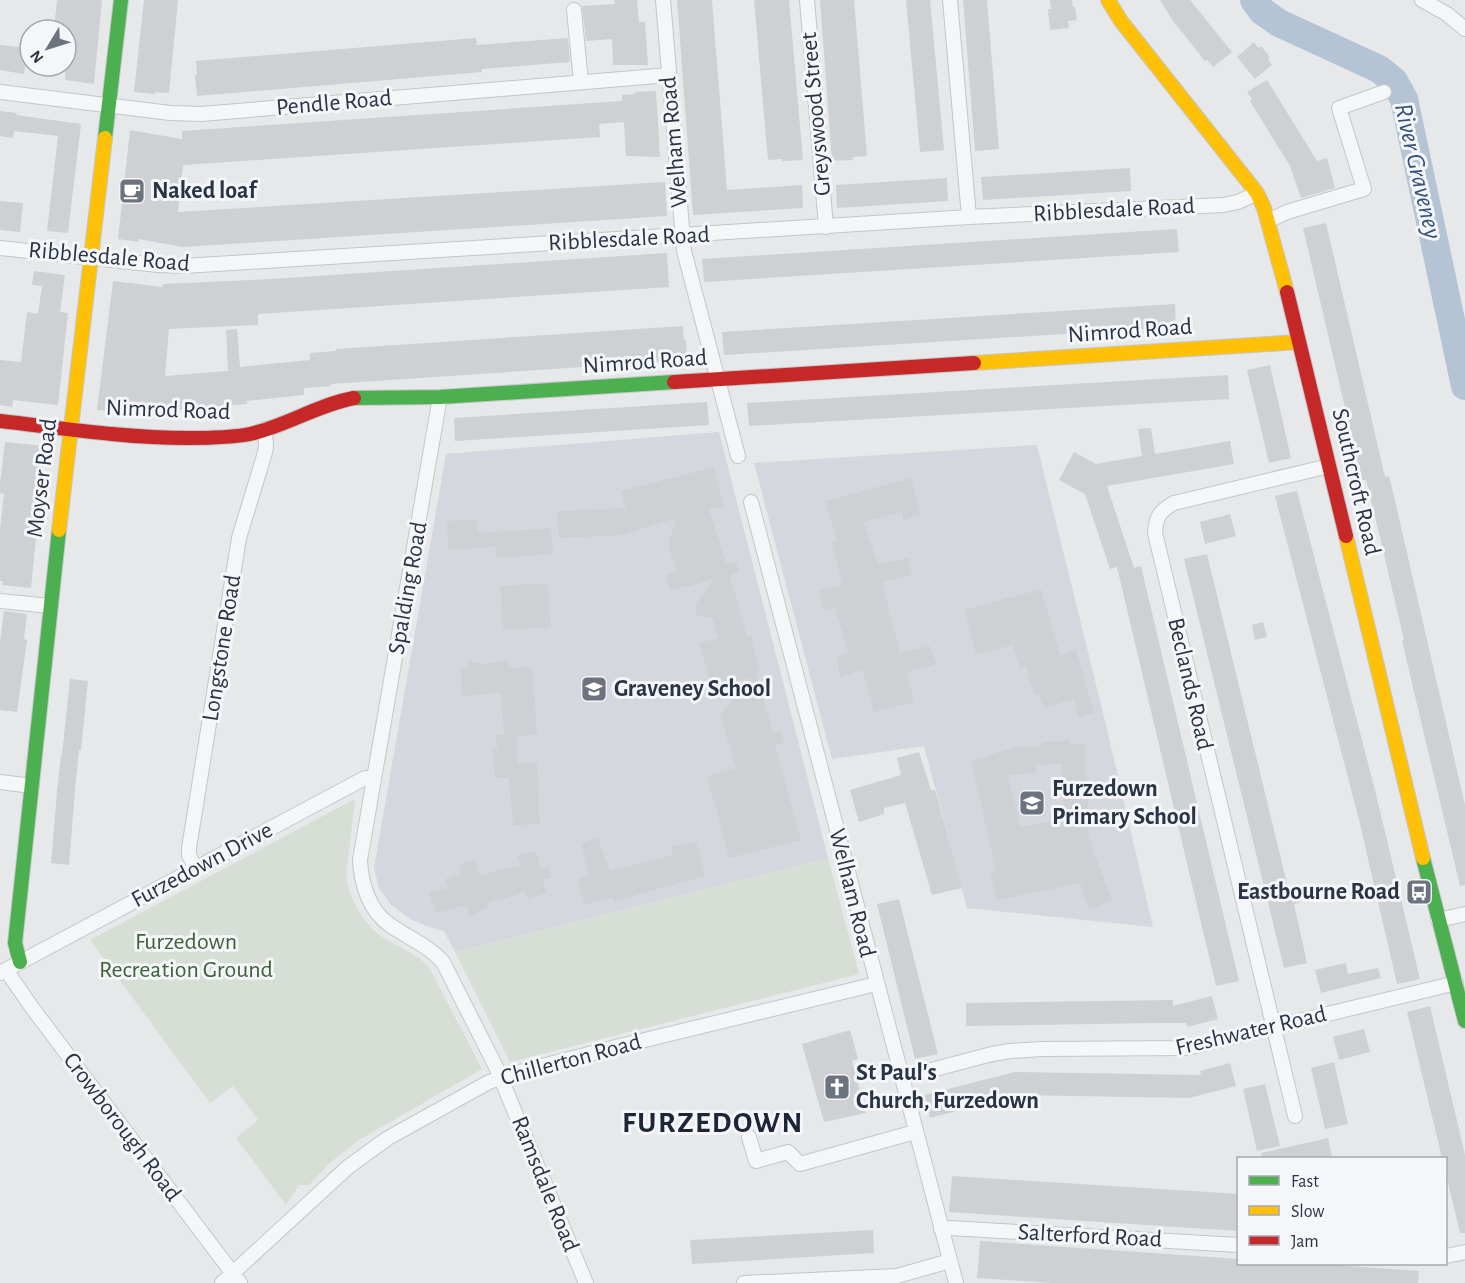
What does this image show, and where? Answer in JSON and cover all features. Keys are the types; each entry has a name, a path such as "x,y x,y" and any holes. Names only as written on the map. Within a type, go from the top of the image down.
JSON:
{"street":[{"name":"Moyser Road","path":"20,962 15,943 50,606 121,0"},
{"name":"Welham Road","path":"663,0 682,236 738,456"},
{"name":"Greyswood Street","path":"807,0 826,227"},
{"path":"950,0 969,217"},
{"name":"Southcroft Road","path":"1107,0 1121,21 1239,167 1257,193 1268,221 1438,920 1465,1021"},
{"path":"1422,0 1447,14 1465,29"},
{"path":"574,10 581,82"},
{"name":"Pendle Road","path":"0,92 170,113 201,114 669,75"},
{"path":"1268,221 1287,212 1364,189 1339,108 1384,92"},
{"name":"Ribblesdale Road","path":"0,248 177,266 969,217 1223,204 1238,202 1257,193"},
{"name":"Nimrod Road","path":"0,421 145,437 235,436 265,429 310,411 352,398 440,397 1299,342"},
{"name":"Spalding Road","path":"373,778 440,397"},
{"name":"Longstone Road","path":"195,868 189,855 189,848 239,538 264,456 265,429"},
{"name":"Beclands Road","path":"1274,1027 1155,533 1155,520 1163,510 1174,503 1329,466"},
{"name":"Welham Road","path":"751,502 956,1283"},
{"path":"0,601 50,606"},
{"name":"Furzedown Drive","path":"3,971 365,778 373,778"},
{"name":"Ramsdale Road","path":"373,778 360,860 364,890 387,924 432,950 443,962 501,1077 586,1283"},
{"path":"0,782 32,786"},
{"path":"1438,920 1465,914"},
{"name":"Crowborough Road","path":"3,971 40,1018 231,1280"},
{"name":"Freshwater Road","path":"901,1078 992,1054 1010,1052 1042,1049 1186,1048 1456,983"},
{"name":"Chillerton Road","path":"231,1280 348,1167 388,1138 501,1077 876,984"},
{"path":"1274,1027 1295,1116"},
{"path":"749,1137 756,1161 788,1152 800,1164 915,1132"},
{"name":"Salterford Road","path":"942,1229 1237,1245"},
{"path":"1447,1256 1465,1252"},
{"path":"744,1283 897,1276 950,1262"}],"shaded area":[{"name":"Graveney School","path":"719,432 828,858 455,952 444,931 412,920 391,905 379,888 374,868 446,454"},
{"name":"Graveney School","path":"1037,445 1153,927 967,908 924,746 832,759 754,463"}],"green space":[{"name":"Furzedown Recreation Ground","path":"355,800 346,876 355,905 366,922 381,936 415,955 429,967 482,1069 359,1140 331,1162 309,1185 299,1185 286,1205 236,1138 258,1120 233,1086 210,1103 90,940"},
{"path":"828,858 859,974 510,1062 455,952"}],"building":[{"path":"57,0 102,0 94,84 65,80 65,78 78,78 78,18 55,18"},
{"path":"144,0 178,0 169,93 134,92"},
{"path":"614,0 637,0 639,22 645,22 648,65 613,65 612,39 586,41 582,6 615,4"},
{"path":"677,0 712,0 727,190 802,185 803,208 693,215"},
{"path":"754,0 789,0 803,160 768,160"},
{"path":"820,0 854,0 867,156 853,157 853,160 832,161"},
{"path":"906,0 930,0 944,150 920,152"},
{"path":"963,0 987,0 999,149 975,151"},
{"path":"1050,0 1072,0 1077,20 1068,21 1069,28 1050,30 1048,9 1051,9"},
{"path":"1160,0 1190,0 1232,52 1213,67 1207,60 1205,61 1173,21"},
{"path":"476,38 477,45 568,38 570,62 482,69 482,72 197,96 196,61"},
{"path":"1254,42 1258,48 1261,46 1270,57 1268,59 1272,65 1255,79 1237,57"},
{"path":"0,45 18,47 18,73 0,70"},
{"path":"1267,80 1317,161 1327,158 1335,188 1301,198 1290,166 1250,101 1252,99 1247,92"},
{"path":"656,91 660,157 626,156 624,122 599,124 600,137 183,165 178,212 665,182 667,216 183,247 139,239 138,242 118,239 130,130 182,139 182,131 622,101 622,95"},
{"path":"0,111 81,124 68,233 47,231 58,136 14,131 13,138 0,136"},
{"path":"1130,168 1131,191 983,200 981,177"},
{"path":"947,178 948,201 837,208 836,185"},
{"path":"0,201 23,203 20,232 0,230"},
{"path":"1326,223 1385,477 1389,476 1393,492 1465,805 1465,885 1460,886 1374,512 1366,480 1362,480 1303,228"},
{"path":"1177,229 1179,252 704,282 702,259"},
{"path":"667,253 669,287 258,314 258,325 169,329 165,376 228,371 226,330 237,329 240,367 310,360 310,353 336,351 336,349 683,326 687,360 331,384 331,386 304,388 304,395 247,401 247,404 164,411 164,416 147,415 147,412 97,410 113,281 162,287 163,284"},
{"path":"34,271 65,275 60,312 68,313 58,405 13,400 12,407 0,405 0,360 21,362 27,312 38,314 42,286 32,285"},
{"path":"1175,304 1176,327 724,355 722,332"},
{"path":"1270,365 1291,458 1269,463 1247,370"},
{"path":"1228,375 1229,399 749,426 747,403"},
{"path":"707,402 709,425 455,441 454,418"},
{"path":"1151,428 1155,454 1230,441 1234,464 1107,486 1134,568 1141,566 1239,981 1216,986 1117,567 1110,569 1085,494 1059,480 1074,452 1096,464 1142,456 1138,429"},
{"path":"5,442 45,446 31,588 2,585 3,581 0,581 0,529 4,494 0,493 0,484"},
{"path":"714,467 724,506 709,509 726,563 736,562 739,572 730,575 747,637 751,636 760,670 756,672 773,732 781,731 784,743 775,745 801,840 729,858 707,776 736,768 720,715 751,677 712,689 699,643 718,638 712,617 704,618 696,614 695,605 714,579 670,591 666,574 676,571 668,544 676,518 623,535 559,538 557,511 626,508 621,491"},
{"path":"912,478 921,515 903,520 902,512 863,522 878,564 908,558 912,575 882,582 900,653 930,646 936,664 907,672 914,702 874,712 862,670 840,677 837,657 848,653 835,607 823,610 819,591 842,585 831,542 837,541 825,501"},
{"path":"1297,491 1375,790 1420,979 1397,984 1360,824 1275,496"},
{"path":"1230,514 1236,536 1205,544 1200,522"},
{"path":"477,519 478,533 551,528 553,554 496,558 496,547 448,550 447,521"},
{"path":"1207,554 1289,892 1297,890 1300,903 1294,904 1307,963 1284,968 1184,559"},
{"path":"548,583 551,627 503,630 500,586"},
{"path":"1041,589 1060,655 1076,650 1094,712 1079,717 1074,699 1044,708 1039,694 1034,695 1025,665 1020,668 1013,645 976,655 965,610"},
{"path":"4,611 27,614 24,639 27,640 17,712 0,710 0,642"},
{"path":"1263,622 1267,637 1255,640 1252,625"},
{"path":"507,661 510,668 527,667 533,671 537,735 517,736 518,763 537,763 540,824 513,825 509,778 495,778 493,749 497,750 496,735 504,734 501,693 462,696 460,668 466,668 470,662 483,664"},
{"path":"70,679 88,681 81,750 79,750 69,865 51,863"},
{"path":"1070,740 1071,745 1085,743 1089,835 1112,901 1089,909 1080,883 997,900 990,871 996,871 971,761 1017,747 1041,746 1042,742","holes":["1062,764 1064,819 1020,827 1008,775 1036,773 1036,765"]},
{"path":"919,752 931,790 935,790 962,888 932,895 905,803 884,808 884,814 859,822 850,790 901,775 897,758"},
{"path":"598,838 610,871 673,855 671,846 697,841 705,876 614,901 613,897 584,905 577,879 588,876 581,843"},
{"path":"536,851 541,868 548,866 552,878 543,880 547,893 528,899 525,892 488,903 489,908 470,915 467,905 436,913 429,892 448,888 445,879 461,874 459,864 476,860 480,875 520,865 517,855"},
{"path":"899,899 938,1054 915,1059 877,904"},
{"path":"1346,963 1348,974 1378,968 1381,978 1321,993 1315,970"},
{"path":"1212,996 1218,1019 1187,1027 1186,1023 966,1026 966,1003 1173,1000 1173,1006"},
{"path":"1430,1006 1465,1155 1465,1233 1460,1233 1447,1178 1447,1157 1442,1157 1407,1012"},
{"path":"1364,1029 1370,1052 1339,1060 1333,1037"},
{"name":"St Paul's Church, Furzedown","path":"850,1030 858,1059 852,1061 866,1113 824,1122 802,1044"},
{"path":"1334,1062 1348,1124 1325,1129 1311,1068"},
{"path":"1230,1063 1236,1086 1189,1098 1018,1095 930,1118 924,1095 1015,1072 1201,1075 1200,1071"},
{"path":"1265,1084 1280,1146 1257,1151 1243,1089"},
{"path":"1328,1138 1332,1157 1262,1157 1261,1153"},
{"path":"952,1176 1237,1194 1237,1231 949,1212"},
{"path":"873,1230 874,1253 692,1264 690,1240"},
{"path":"980,1241 1237,1259 1237,1265 1335,1265 1419,1271 1418,1283 1052,1283 977,1278"}],"waterway":[{"name":"River Graveney","path":"1254,0 1262,11 1279,23 1379,69 1394,81 1404,99 1465,386"}],"traffic: fast":[{"path":"105,138 121,0"},
{"path":"354,398 440,397 674,382"},
{"path":"20,962 15,943 59,530"},
{"path":"1423,858 1465,1021"}],"traffic: slow":[{"path":"1108,0 1121,21 1257,193 1264,208 1287,292"},
{"path":"59,530 105,138"},
{"path":"974,363 1299,342"},
{"path":"1346,536 1423,858"}],"traffic: jam":[{"path":"1287,292 1346,536"},
{"path":"674,382 974,363"},
{"path":"0,421 140,436 227,437 250,434 327,405 354,398"}],"place":[{"name":"Naked loaf","path":"132,191"},
{"name":"Graveney School","path":"594,689"},
{"name":"Furzedown Primary School","path":"1032,803"},
{"name":"Eastbourne Road","path":"1419,892"},
{"name":"St Paul's Church, Furzedown","path":"837,1087"}],"district":[{"name":"FURZEDOWN","path":"713,1123"}]}
